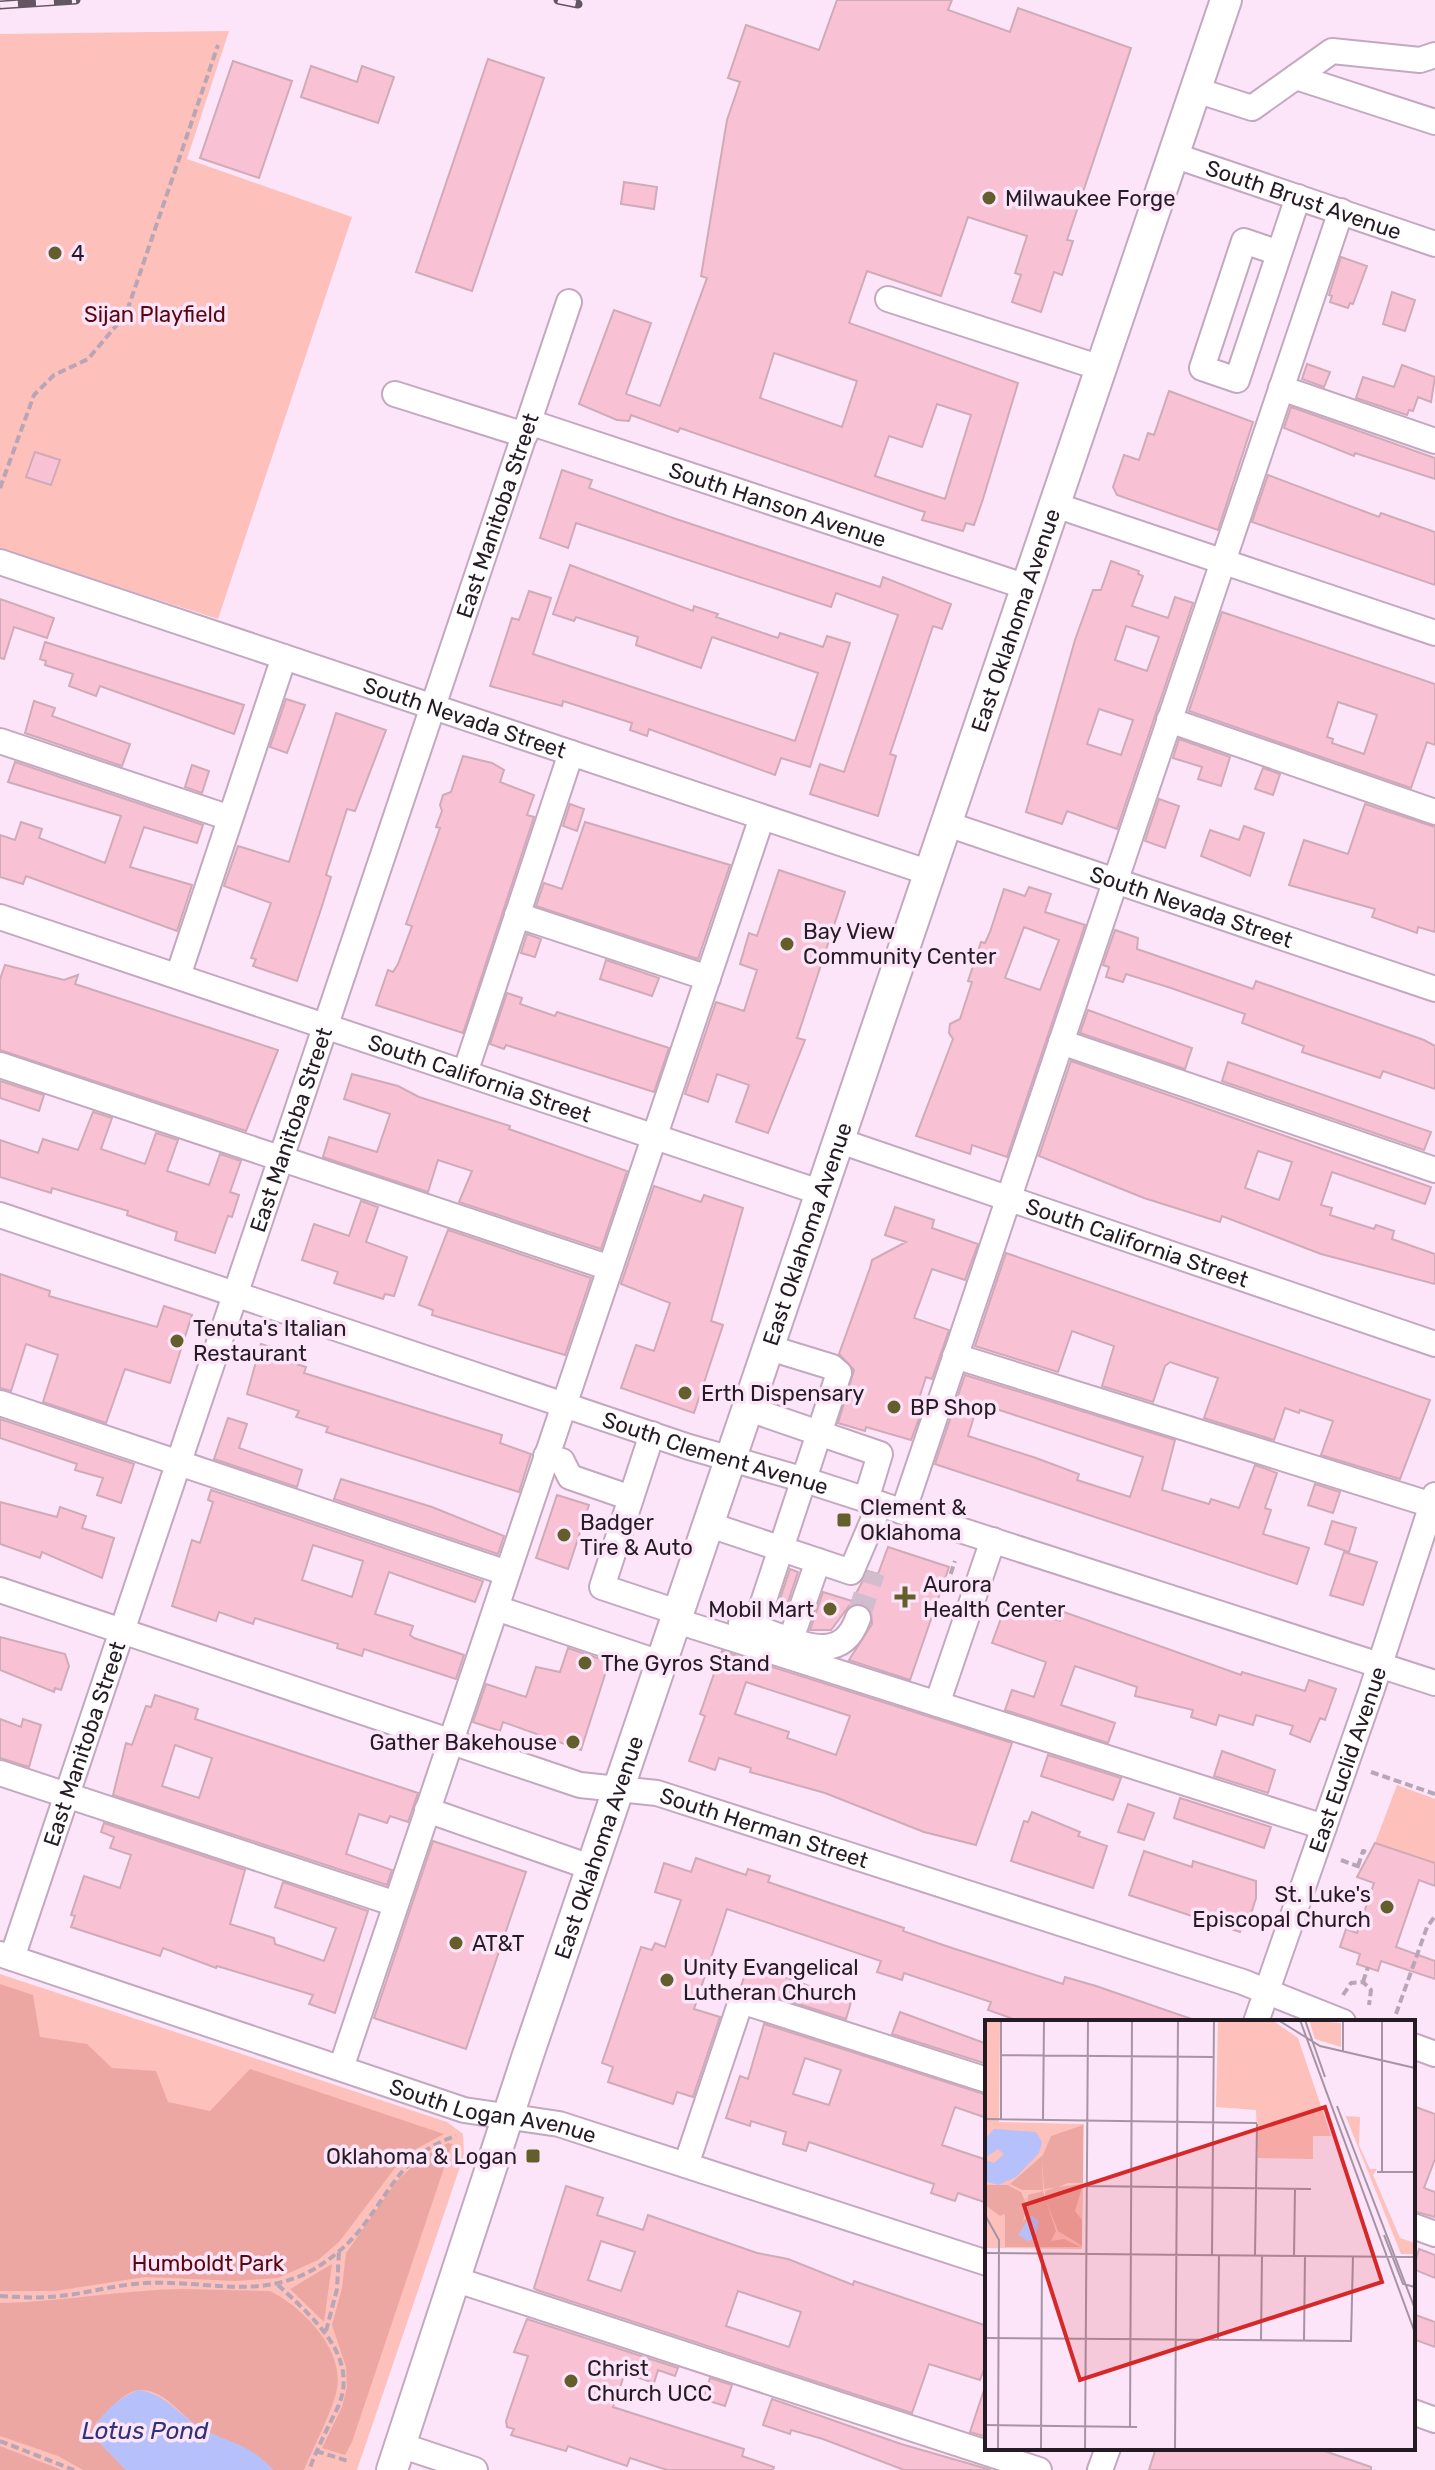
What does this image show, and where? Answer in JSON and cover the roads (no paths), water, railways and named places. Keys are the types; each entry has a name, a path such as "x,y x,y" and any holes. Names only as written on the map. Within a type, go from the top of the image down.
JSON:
{"main road":[{"name":"East Oklahoma Avenue","path":"396,2458 507,2118 1226,0"}],"street":[{"path":"1196,90 1252,108 1332,51 1420,60 1435,55"},
{"path":"1296,77 1435,122"},
{"name":"South Brust Avenue","path":"1173,155 1341,211 1433,237"},
{"path":"1279,253 1244,241 1202,368 1237,380 1298,197"},
{"path":"710,1525 851,1572 955,1356 1341,211"},
{"path":"888,299 1101,368"},
{"name":"East Manitoba Street","path":"6,1956 67,1795 569,302"},
{"path":"1281,388 1435,441"},
{"name":"South Hanson Avenue","path":"395,394 527,428 1027,587"},
{"path":"1055,505 1435,633"},
{"name":"South Nevada Street","path":"0,562 930,873"},
{"path":"178,976 284,657"},
{"path":"1169,720 1435,812"},
{"path":"0,741 230,818"},
{"path":"465,1073 571,753"},
{"path":"341,2068 762,817"},
{"name":"South Nevada Street","path":"947,824 1435,989"},
{"path":"517,915 708,978"},
{"name":"South California Street","path":"0,917 822,1193"},
{"path":"1061,1042 1435,1170"},
{"path":"0,1065 610,1268"},
{"name":"South California Street","path":"840,1141 1435,1344"},
{"name":"South Clement Avenue","path":"0,1215 652,1434 805,1480 1435,1683"},
{"path":"755,1627 805,1480 837,1369 770,1348"},
{"path":"955,1356 1433,1500"},
{"path":"0,1403 507,1573"},
{"path":"749,1409 880,1454 883,1505"},
{"path":"652,1434 602,1587 719,1635 1324,1827"},
{"path":"546,1456 562,1461 570,1477 631,1498"},
{"name":"East Euclid Avenue","path":"1257,2020 1381,1664 1433,1500"},
{"path":"869,1534 873,1572"},
{"path":"937,1704 993,1540"},
{"path":"791,1639 818,1561"},
{"name":"South Herman Street","path":"0,1590 580,1785 657,1793 1243,1982 1338,2020"},
{"path":"496,1608 663,1664"},
{"path":"719,1635 736,1623 823,1649 838,1647 848,1640 858,1618"},
{"path":"0,1773 396,1904"},
{"path":"427,1810 593,1868"},
{"name":"South Logan Avenue","path":"6,1956 464,2110 553,2123 985,2262"},
{"path":"686,2165 741,2001 985,2079"},
{"path":"1415,2047 1435,2054"},
{"path":"1415,2227 1435,2234"},
{"path":"454,2279 1039,2470"},
{"path":"1415,2413 1435,2420"},
{"path":"1100,2470 1107,2450"},
{"path":"396,2458 475,2470"}],"water":[{"name":"Lotus Pond","path":"139,2390 164,2400 208,2432 254,2453 273,2470 126,2470 95,2438 93,2431 112,2406"}],"tunnel":[{"path":"858,1618 873,1572"}],"railway":[{"path":"0,5 76,0"},
{"path":"558,0 578,4"}],"place":[{"name":"Milwaukee Forge","path":"989,198"},
{"name":"4","path":"55,253"},
{"name":"Bay View Community Center","path":"787,944"},
{"name":"Tenuta's Italian Restaurant","path":"177,1341"},
{"name":"Erth Dispensary","path":"685,1393"},
{"name":"BP Shop","path":"894,1407"},
{"name":"Clement & Oklahoma","path":"844,1520"},
{"name":"Badger Tire & Auto","path":"564,1535"},
{"name":"Aurora Health Center","path":"905,1597"},
{"name":"Mobil Mart","path":"830,1609"},
{"name":"The Gyros Stand","path":"585,1663"},
{"name":"Gather Bakehouse","path":"573,1742"},
{"name":"St. Luke's Episcopal Church","path":"1387,1907"},
{"name":"AT&T","path":"456,1943"},
{"name":"Unity Evangelical Lutheran Church","path":"667,1980"},
{"name":"Oklahoma & Logan","path":"533,2156"},
{"name":"Christ Church UCC","path":"571,2381"}],"park label":[{"name":"Sijan Playfield","path":"155,314"},
{"name":"Humboldt Park","path":"208,2263"}]}
